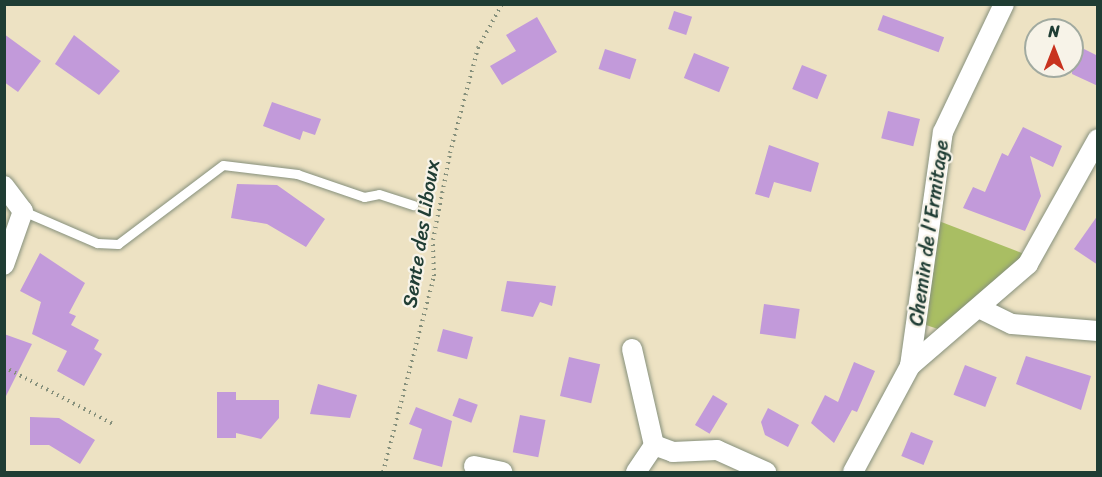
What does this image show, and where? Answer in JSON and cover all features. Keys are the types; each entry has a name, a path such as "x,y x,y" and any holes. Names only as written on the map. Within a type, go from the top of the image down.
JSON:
{"street":[{"name":"Chemin de l'Ermitage","path":"910,366 943,132 1004,4"},
{"path":"853,472 910,366 981,309 1028,264 1098,139"},
{"path":"4,186 23,211 4,265"},
{"path":"981,309 1012,324 1098,331"},
{"path":"915,327 944,339"},
{"path":"632,349 654,445 636,472"},
{"path":"654,445 673,452 717,450 766,472"},
{"path":"474,466 502,472"}],"lane":[{"path":"23,211 97,243 118,244 223,165 297,174 353,194 379,194 413,205"}],"path":[{"name":"Sente des Liboux","path":"383,472 434,276 434,240 450,153 478,48 502,4"},
{"path":"4,367 113,424"}],"green space":[{"path":"931,218 1032,257 941,330 923,324"}],"building":[{"path":"674,11 692,17 686,35 668,29"},
{"path":"883,15 944,37 939,52 878,30"},
{"path":"537,17 557,52 502,85 490,66 516,51 506,35"},
{"path":"4,34 41,61 18,92 4,82"},
{"path":"74,35 120,71 99,95 55,64"},
{"path":"605,49 636,59 630,79 599,69"},
{"path":"1084,49 1098,56 1098,86 1081,78 1084,78"},
{"path":"694,53 729,67 719,92 684,78"},
{"path":"802,65 827,75 817,99 792,89"},
{"path":"272,102 321,119 315,135 303,131 300,140 263,126"},
{"path":"888,111 920,119 913,146 881,138"},
{"path":"1023,127 1062,146 1053,167 1030,156 1041,196 1025,231 963,208 973,187 985,192 1002,153 1008,156"},
{"path":"769,145 819,163 811,192 774,182 769,198 755,194"},
{"path":"237,184 277,185 325,219 306,247 267,224 231,218"},
{"path":"1098,215 1098,265 1074,249"},
{"path":"40,253 85,283 69,313 76,316 71,325 99,340 94,349 102,354 84,386 57,371 67,351 32,334 41,302 20,291"},
{"path":"507,281 556,286 552,306 540,302 533,317 501,311"},
{"path":"764,304 800,309 795,339 760,334"},
{"path":"443,329 473,337 467,359 437,351"},
{"path":"4,334 32,344 4,400"},
{"path":"1026,356 1091,376 1081,410 1016,384"},
{"path":"569,357 600,364 591,403 560,396"},
{"path":"854,362 875,371 857,412 852,410 834,443 811,423 825,395 838,402"},
{"path":"965,365 997,377 985,407 954,395"},
{"path":"318,384 357,395 350,418 310,414"},
{"path":"217,392 236,392 236,400 279,400 279,418 261,439 236,433 236,438 217,438"},
{"path":"713,395 728,404 710,434 695,425"},
{"path":"459,398 478,405 471,423 453,416"},
{"path":"416,407 452,421 442,467 413,459 422,429 409,424"},
{"path":"768,408 799,425 788,447 765,435 761,422"},
{"path":"520,415 546,420 538,457 513,452"},
{"path":"30,417 59,418 95,440 80,464 49,445 30,445"},
{"path":"911,432 933,441 924,465 901,456"}]}
